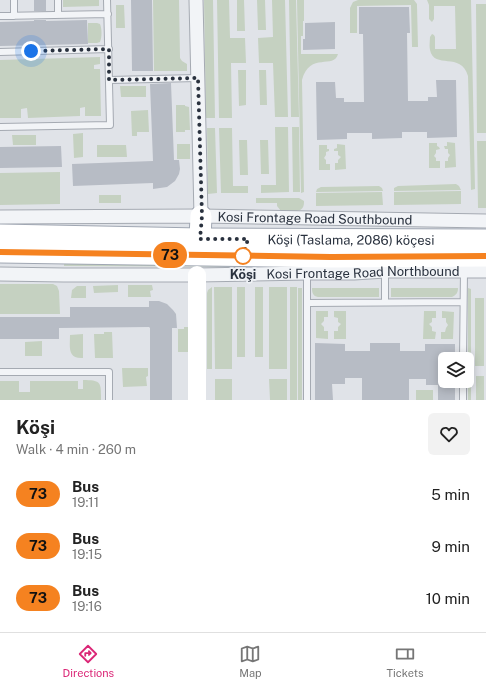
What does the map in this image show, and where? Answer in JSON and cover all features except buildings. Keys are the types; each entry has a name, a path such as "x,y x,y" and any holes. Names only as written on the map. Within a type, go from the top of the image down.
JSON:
{"main road":[{"path":"200,239 202,216"},
{"name":"Köşi (Taslama, 2086) köçesi","path":"0,235 200,239 486,240"},
{"name":"Köşi (Taslama, 2086) köçesi","path":"0,252 331,257 486,256"},
{"path":"331,257 354,273"}],"street":[{"path":"196,0 202,216"},
{"name":"Kosi Frontage Road Southbound","path":"0,217 202,216 486,221"},
{"name":"Kosi Frontage Road Northbound","path":"0,274 197,275 486,271"},
{"path":"197,275 197,400"}],"lane":[{"path":"14,0 14,16"},
{"path":"58,0 58,15"},
{"path":"0,127 110,125 107,0"},
{"path":"0,16 108,14"},
{"path":"0,52 109,49"},
{"path":"109,80 198,78"},
{"path":"463,352 464,271"},
{"path":"385,272 385,302"},
{"path":"307,273 307,400"},
{"path":"307,303 463,302"},
{"path":"0,372 109,372 109,400"},
{"path":"463,388 463,400"}],"green space":[{"path":"63,0 99,0 99,6 63,7"},
{"path":"153,0 179,0 180,58 187,64 187,71 154,71"},
{"path":"204,0 213,0 215,118 206,118"},
{"path":"217,0 229,0 230,38 245,38 246,63 231,63 232,118 219,118"},
{"path":"237,0 244,0 245,31 237,31"},
{"path":"257,0 265,0 266,30 258,30"},
{"path":"272,0 285,0 288,117 275,117 273,63 259,63 258,38 273,37"},
{"path":"289,0 296,0 299,117 291,117"},
{"path":"297,0 304,0 301,54 338,54 336,59 332,61 316,63 310,66 302,80 304,192 301,193"},
{"path":"358,0 414,0 417,4 418,47 412,47 411,5 357,6 357,33 350,33 350,8 353,2"},
{"path":"427,0 471,0 475,189 471,190 468,76 465,69 460,64 437,59 432,56 430,50 430,37 432,34 435,37 435,49 456,49 455,6 434,6 434,19 432,22 429,19 429,5"},
{"path":"476,4 486,4 486,133 477,133"},
{"path":"116,5 124,5 125,28 116,28"},
{"path":"88,23 100,24 102,33 100,42 88,43"},
{"path":"100,57 100,64 94,65 94,69 100,69 101,116 85,116 85,107 80,108 80,116 28,118 27,108 21,109 21,118 0,118 0,60"},
{"path":"238,70 246,70 246,105 239,106"},
{"path":"259,70 266,70 267,105 260,105"},
{"path":"120,86 146,86 146,97 121,97"},
{"path":"176,105 185,105 189,107 190,130 185,130 185,132 176,132"},
{"path":"148,110 149,132 137,132 137,136 132,136 131,111"},
{"path":"275,127 288,127 289,192 261,193 261,185 276,185"},
{"path":"292,127 299,127 300,192 293,192"},
{"path":"207,128 215,128 217,193 208,194"},
{"path":"219,128 232,128 233,186 248,186 248,193 221,193"},
{"path":"83,133 83,157 74,158 73,134"},
{"path":"12,135 36,135 36,145 13,145"},
{"path":"239,140 247,140 248,175 240,175"},
{"path":"260,140 268,140 269,174 261,174"},
{"path":"477,141 486,141 486,208 478,208"},
{"path":"447,142 455,143 456,167 445,168 445,161 448,161 450,155 448,153 448,149 445,149 444,146 447,146"},
{"path":"429,143 437,143 437,146 440,149 436,150 434,156 436,161 440,161 440,168 429,168"},
{"path":"177,144 190,144 190,159 177,159"},
{"path":"337,144 345,145 346,169 335,170 335,163 338,163 338,160 341,157 338,155 338,151 334,151 334,149 337,148"},
{"path":"97,145 126,145 127,157 97,157"},
{"path":"319,145 327,145 327,149 329,149 324,158 326,160 326,164 330,164 330,170 319,170"},
{"path":"60,172 60,204 0,205 0,173"},
{"path":"456,184 461,190 394,191 394,188 398,186"},
{"path":"379,186 383,191 316,192 317,189 321,187"},
{"path":"461,191 461,204 394,205 394,192"},
{"path":"382,192 383,205 316,206 316,193"},
{"path":"99,195 121,195 121,203 99,203"},
{"path":"256,198 299,198 304,201 304,205 297,211 281,211 277,206 277,203 256,203"},
{"path":"212,228 384,228 384,233 212,233"},
{"path":"64,261 331,267 64,266"},
{"path":"0,284 53,284 57,286 59,291 60,314 0,314"},
{"path":"118,285 118,292 94,293 93,286"},
{"path":"128,285 152,285 153,290 150,291 151,297 128,297"},
{"path":"77,286 86,286 86,298 71,298 72,290"},
{"path":"212,287 212,369 207,369 207,293"},
{"path":"214,287 232,287 232,369 215,369"},
{"path":"237,287 245,287 245,357 237,357"},
{"path":"255,287 263,287 263,357 255,357"},
{"path":"269,287 287,287 287,369 269,369"},
{"path":"290,287 297,287 297,400 290,400"},
{"path":"298,288 302,288 302,400 298,400"},
{"path":"312,288 379,288 379,297 318,297 313,294"},
{"path":"391,288 458,288 458,291 452,297 391,297"},
{"path":"468,288 471,289 471,352 468,352"},
{"path":"475,298 484,298 484,366 475,366"},
{"path":"316,311 328,311 328,317 324,317 324,321 321,324 324,327 324,331 328,331 328,339 316,338"},
{"path":"334,311 346,311 346,339 334,339 334,331 338,331 338,327 341,324 338,322 338,318 334,317"},
{"path":"424,311 436,311 436,318 432,318 432,322 429,324 432,327 432,331 436,332 435,339 423,339"},
{"path":"442,311 454,312 453,339 441,339 441,332 445,332 448,325 446,318 442,318"},
{"path":"184,327 190,327 190,352 178,352 178,329 184,329"},
{"path":"104,332 112,332 113,358 95,358 94,334 104,334"},
{"path":"83,334 83,358 74,357 70,351 70,335"},
{"path":"42,341 42,356 25,356 25,342"},
{"path":"122,368 148,368 148,376 146,377 147,386 123,387"},
{"path":"476,376 484,376 484,400 476,400"},
{"path":"215,379 232,379 232,400 215,400"},
{"path":"269,379 287,379 287,400 270,400"},
{"path":"83,380 94,381 99,384 101,390 101,400 0,400 0,381 19,381 19,392 30,392 30,381 78,381 78,389 83,389"},
{"path":"468,388 471,388 471,400 468,400"},
{"path":"416,390 433,390 433,400 416,400"}],"bus line":[{"name":"73","path":"0,252 331,257 486,256"}],"place":[{"name":"Köşi","path":"243,256"}],"route":[{"path":"31,51 109,49 109,80 198,78 202,216 200,239 248,239 243,256"}]}
